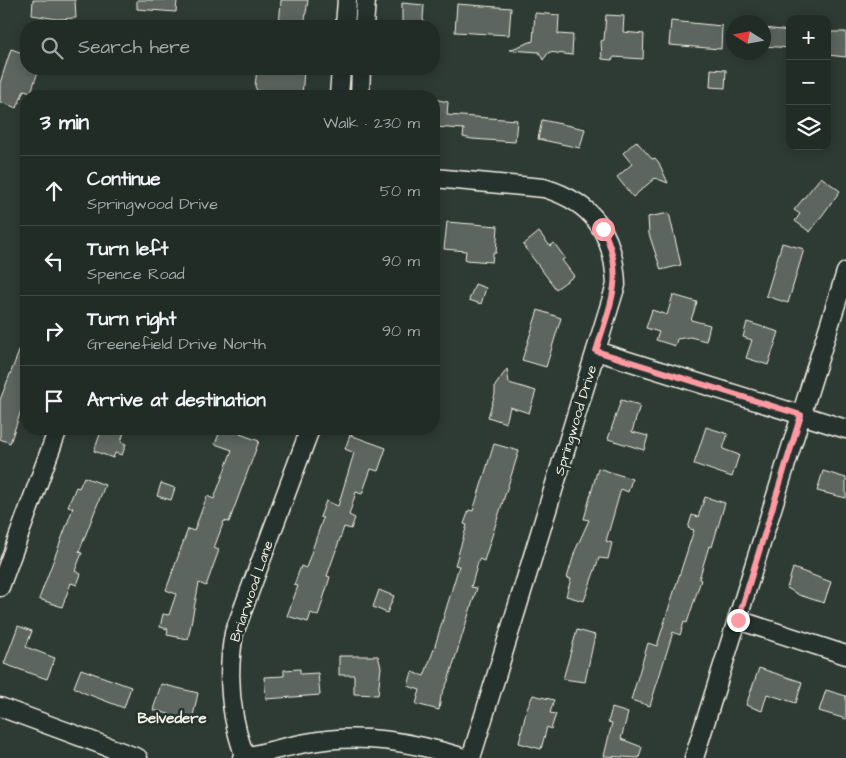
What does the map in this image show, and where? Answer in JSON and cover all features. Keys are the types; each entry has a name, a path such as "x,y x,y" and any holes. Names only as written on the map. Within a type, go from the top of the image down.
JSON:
{"street":[{"path":"345,20 347,0"},
{"path":"364,20 366,0"},
{"path":"339,90 340,75"},
{"path":"360,90 361,75"},
{"name":"Springwood Drive","path":"440,179 544,188 562,193 592,214 603,229 611,245 616,285 471,758"},
{"path":"694,758 846,272"},
{"path":"596,351 846,429"},
{"path":"0,587 56,435"},
{"name":"Briarwood Lane","path":"243,758 231,707 230,659 234,633 308,435"},
{"path":"738,620 846,655"},
{"path":"0,707 138,758"},
{"path":"243,758 306,742 358,738 391,740 424,746 465,758"}],"building":[{"path":"33,0 75,0 76,18 57,19 32,15"},
{"path":"137,0 177,0 176,12 137,9"},
{"path":"281,0 308,0 305,20 279,20"},
{"path":"402,3 424,5 423,20 402,20"},
{"path":"457,4 511,8 509,35 455,32"},
{"path":"535,13 559,15 558,34 573,35 572,55 549,52 543,60 539,52 509,50 533,41"},
{"path":"606,15 624,16 623,32 644,34 643,59 614,57 612,60 602,59 601,41 604,40"},
{"path":"671,21 722,26 721,49 669,45"},
{"path":"771,29 786,31 786,48 771,47"},
{"path":"831,32 846,32 846,57 831,55"},
{"path":"11,49 20,52 20,75 37,75 32,90 20,90 20,100 17,108 0,102 0,83"},
{"path":"711,69 726,70 725,88 710,87"},
{"path":"256,75 304,75 302,90 257,90 255,86"},
{"path":"440,100 448,102 447,115 517,120 515,142 463,137 464,129 440,127"},
{"path":"542,120 585,129 580,148 538,139"},
{"path":"636,141 652,159 655,158 659,163 668,183 655,178 633,197 617,177 632,164 623,153"},
{"path":"821,177 840,191 810,232 795,221 800,214 794,210"},
{"path":"669,213 681,265 661,270 649,234 648,217"},
{"path":"447,222 498,226 496,253 493,253 492,262 465,260 466,251 444,249"},
{"path":"539,232 550,246 554,243 565,258 562,260 574,276 556,289 523,245"},
{"path":"782,243 804,249 788,303 766,296"},
{"path":"475,284 486,288 481,304 469,300"},
{"path":"673,295 697,302 691,320 710,325 706,341 690,337 677,339 675,346 656,340 659,332 646,328 652,310 667,315"},
{"path":"538,310 561,318 546,367 522,360"},
{"path":"747,322 779,332 768,365 746,358 752,340 743,337"},
{"path":"20,349 20,414 10,443 0,439 0,400"},
{"path":"507,369 509,383 536,391 529,413 510,407 506,423 488,417 495,394 495,386"},
{"path":"621,400 640,405 632,432 648,436 644,450 608,439"},
{"path":"706,427 728,434 723,449 739,455 732,477 694,464"},
{"path":"100,435 123,435 121,442 126,444 122,455 115,453 113,458 94,451"},
{"path":"219,435 243,435 259,441 229,522 224,521 214,548 219,550 206,586 199,583 188,639 167,635 168,629 160,627 163,614 169,615 176,594 166,590 188,529 194,531 207,496 214,499 232,450 215,444"},
{"path":"350,435 386,448 378,471 371,469 362,494 356,492 349,515 355,518 351,529 344,527 327,576 330,577 318,616 311,613 308,622 287,616 298,586 294,585 301,566 306,568 323,518 320,517 326,501 338,506 354,453 345,449"},
{"path":"494,444 519,451 484,561 479,559 471,587 477,588 448,681 441,696 439,710 416,704 420,690 408,686 412,672 424,676 434,649 459,566 455,565 467,525 464,524 469,510 473,511"},
{"path":"598,468 632,479 628,492 621,489 606,541 612,543 608,559 599,558 584,601 566,596 571,579 567,578 575,551 589,520 584,519"},
{"path":"823,471 846,478 846,498 817,491"},
{"path":"84,477 105,485 79,552 82,553 75,571 81,574 77,585 71,583 62,607 39,599 73,508 68,506 76,487 79,488"},
{"path":"161,483 175,488 171,500 157,496"},
{"path":"705,497 725,503 712,547 709,546 699,579 701,580 687,623 684,622 680,635 673,632 650,706 631,700 648,643 657,646 694,530 688,528 692,515 698,517"},
{"path":"793,568 831,582 824,603 799,595 787,588"},
{"path":"379,590 394,596 387,613 373,607"},
{"path":"18,626 32,631 26,647 55,658 47,679 4,664"},
{"path":"577,630 595,635 585,682 563,679"},
{"path":"339,656 378,656 381,667 378,695 354,694 354,675 339,675"},
{"path":"759,668 802,682 796,703 767,694 762,711 746,705"},
{"path":"81,669 131,687 124,708 82,692 74,687"},
{"path":"300,669 300,674 318,673 320,695 266,699 264,677 284,676 284,670"},
{"path":"161,684 198,693 191,725 167,719 169,714 153,710"},
{"path":"826,690 846,696 846,719 819,711"},
{"path":"533,695 554,700 550,713 556,714 551,729 547,727 541,749 519,743 527,708"},
{"path":"612,708 628,713 621,739 642,747 639,758 604,756 612,723 608,722"}],"district":[{"name":"Belvedere","path":"172,718"}],"route":[{"path":"603,229 611,245 615,263 616,285 596,351 801,415 738,620"}]}
